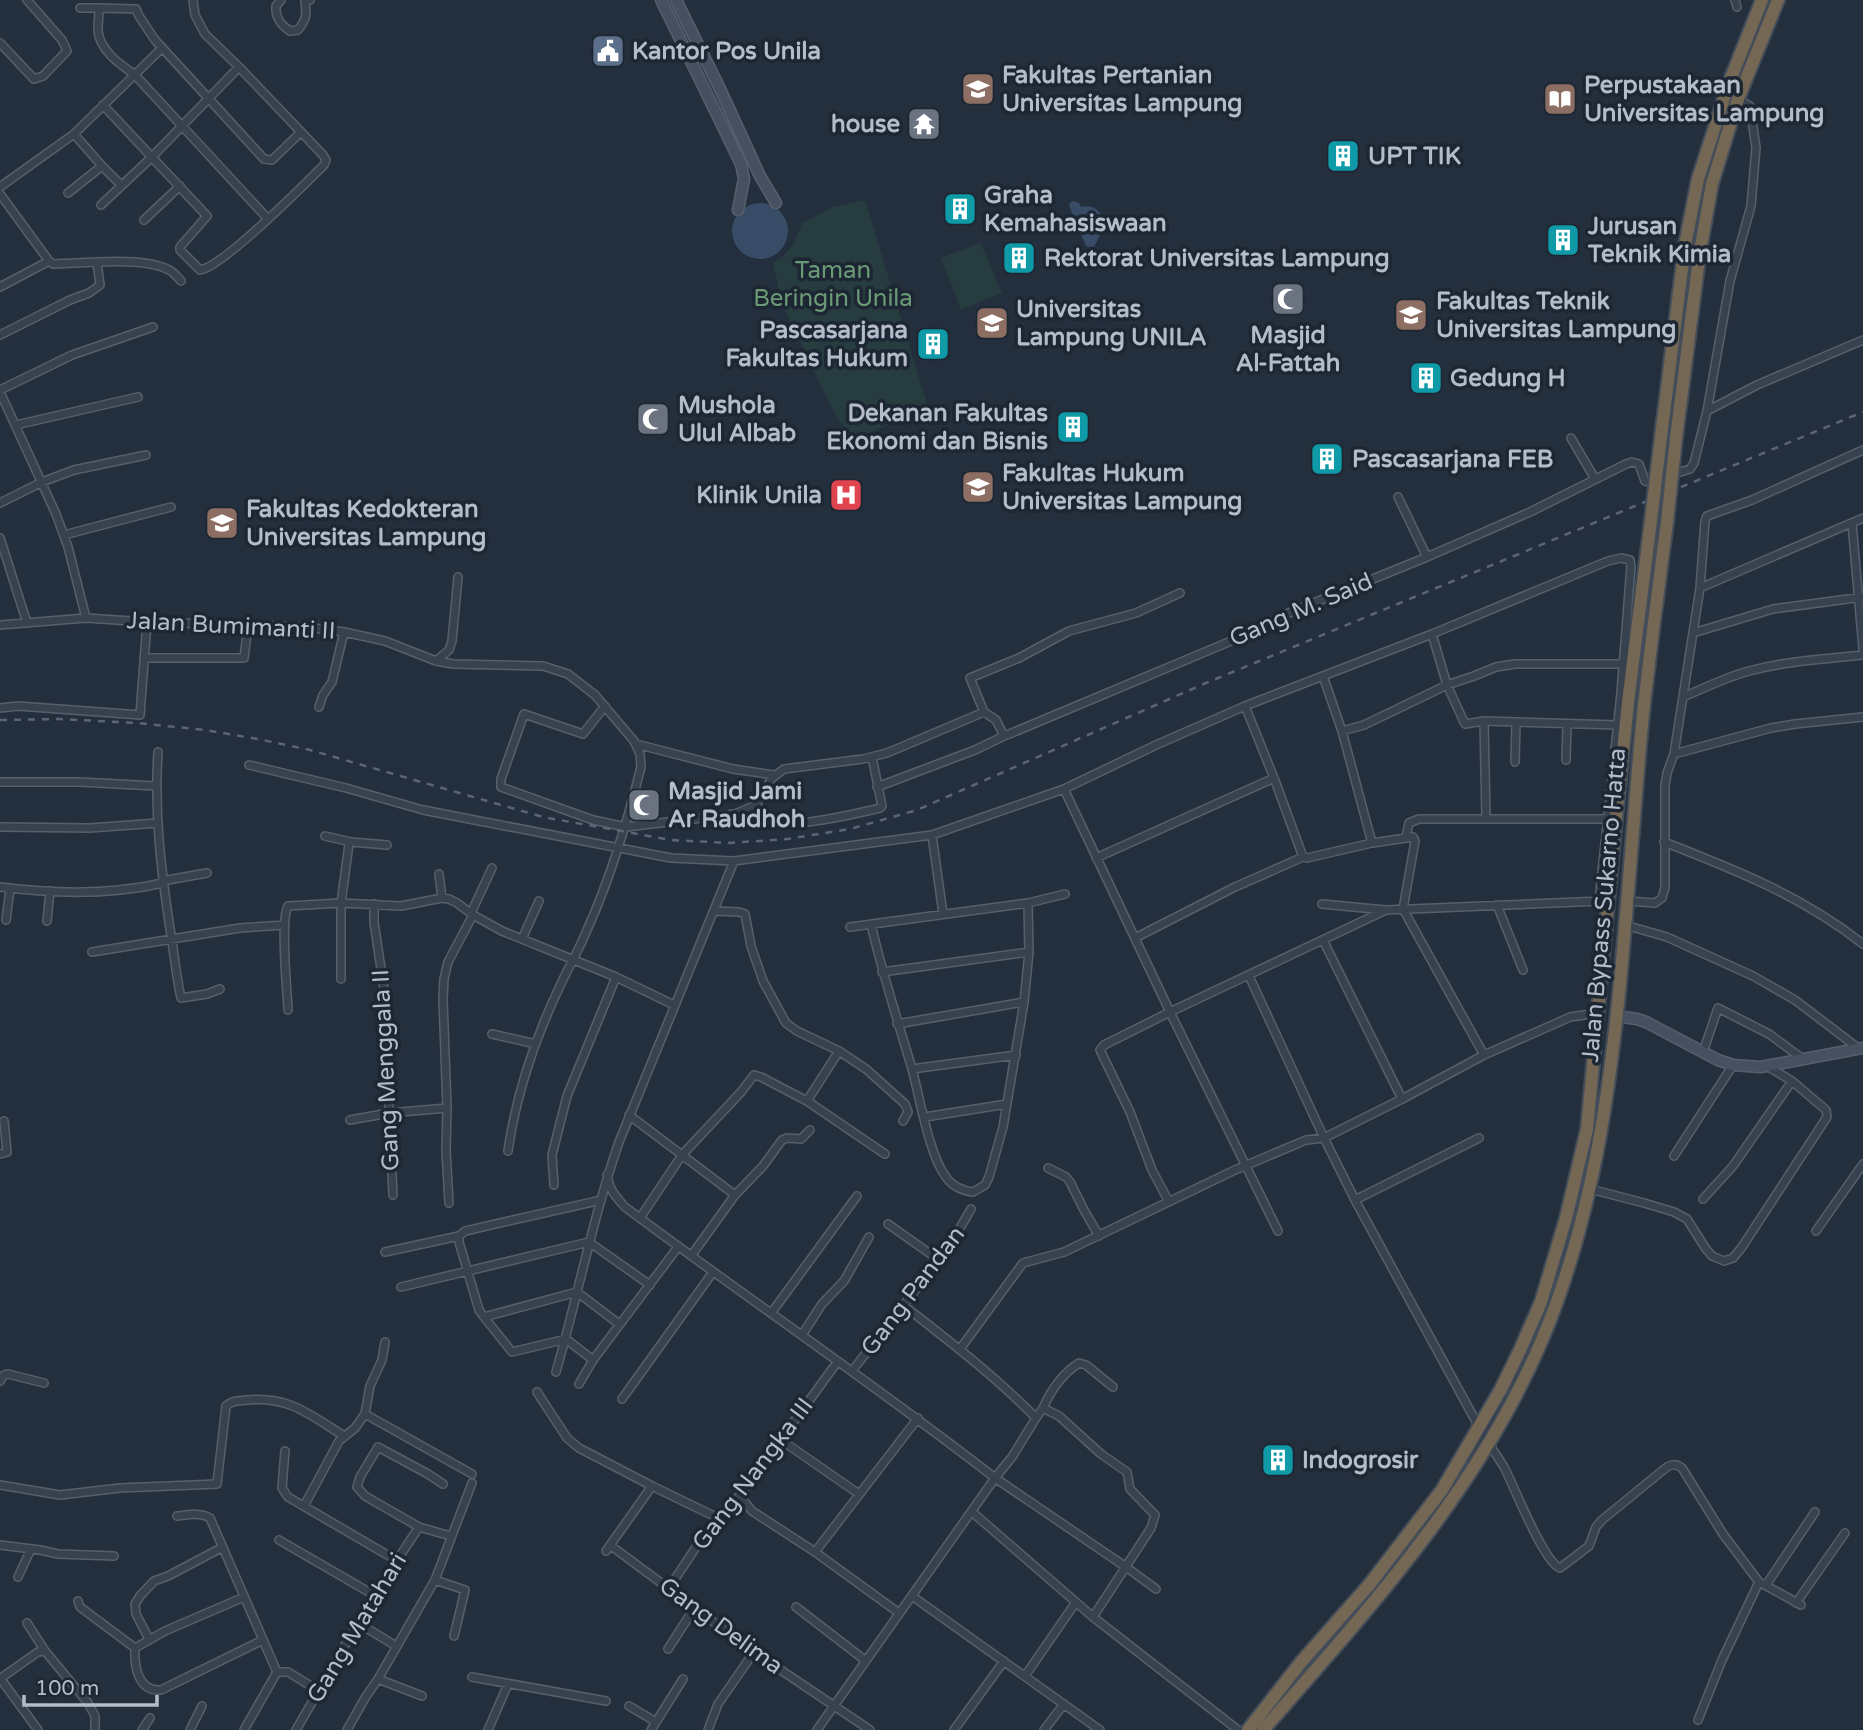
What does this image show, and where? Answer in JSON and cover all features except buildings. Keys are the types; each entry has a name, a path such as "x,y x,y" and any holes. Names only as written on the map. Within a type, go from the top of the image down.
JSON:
{"highway":[{"name":"Jalan Bypass Sukarno Hatta","path":"1248,1730 1302,1661 1369,1585 1442,1490 1479,1428 1520,1350 1541,1302 1569,1207 1587,1129 1598,1013 1604,901 1685,245 1698,179 1729,83 1762,0"},
{"name":"Jalan Bypass Sukarno Hatta","path":"1264,1730 1427,1536 1453,1499 1489,1443 1542,1339 1567,1272 1590,1189 1604,1110 1616,1016 1644,709 1700,251 1712,184 1738,99 1778,0"},
{"path":"1569,1207 1584,1211"},
{"path":"1317,1644 1329,1654"},
{"path":"1302,1661 1315,1671"}],"street":[{"path":"0,43 34,79 43,76 68,51 62,40 27,0"},
{"path":"103,105 207,216 180,247 200,271 206,270 222,258 268,219 324,165 326,160 323,155 205,34 195,15 193,0"},
{"path":"281,0 275,12 281,23 290,31 298,30 305,21 305,1"},
{"path":"661,0 741,163 744,179 738,209"},
{"path":"676,0 760,176 776,203"},
{"path":"80,8 136,9 162,48 267,160 272,160 300,131"},
{"path":"99,8 98,34 104,48 134,74 268,219"},
{"path":"0,187 74,134 162,48"},
{"path":"101,205 152,157 239,66"},
{"path":"1707,411 1730,281 1751,206 1755,167 1756,148 1751,106 1738,99"},
{"path":"74,134 121,185"},
{"path":"68,193 102,166"},
{"path":"144,220 180,186"},
{"path":"0,194 53,264 135,262 170,270 181,282"},
{"path":"0,287 49,261"},
{"path":"0,335 97,288 100,278 97,262"},
{"path":"86,618 64,535 0,391 72,355 153,327"},
{"path":"1707,411 1757,385 1863,340"},
{"path":"16,425 138,397"},
{"name":"Gang M. Said","path":"877,787 975,750 1243,636 1284,615 1427,557 1530,512 1632,462 1639,464 1645,481 1648,482 1692,467 1707,411"},
{"path":"1571,438 1595,479"},
{"path":"1627,901 1654,903 1662,898 1666,881 1665,786 1674,754 1700,588 1707,516 1752,500 1863,450"},
{"path":"0,503 74,470 146,455"},
{"path":"1398,497 1427,557"},
{"path":"64,535 171,507"},
{"path":"1700,588 1863,518"},
{"path":"1852,523 1861,597 1863,649"},
{"path":"0,538 27,623"},
{"path":"249,765 424,810 671,858 734,861 933,835 1064,789 1245,706 1432,634 1608,561 1624,558 1630,560 1607,819 1604,901 1386,910 1322,904"},
{"path":"436,661 449,650 452,641 458,578"},
{"path":"1007,735 1003,734 996,720 984,712 970,678 1019,658 1069,631 1136,613 1180,593"},
{"path":"1693,633 1773,609 1861,597"},
{"name":"Jalan Bumimanti II","path":"0,625 86,618 306,627 385,641 436,661 466,665 543,666 561,670 595,695 636,744"},
{"path":"0,708 18,706 140,715 146,622"},
{"path":"144,658 244,658 248,626"},
{"path":"319,707 332,682 344,632"},
{"path":"1432,634 1447,685 1465,724 1484,721 1617,725"},
{"path":"1683,697 1759,668 1863,655"},
{"path":"1342,732 1364,725 1447,685 1496,667 1515,664 1622,664"},
{"path":"1323,676 1342,732 1372,843"},
{"path":"605,706 583,734 524,714 500,784 507,790 572,813 626,827 735,814 756,805 775,775 784,769 887,753 984,712"},
{"path":"1245,706 1303,858"},
{"path":"1674,754 1771,728 1863,717"},
{"path":"1484,721 1486,818"},
{"path":"1515,762 1516,722"},
{"path":"1566,760 1567,724"},
{"path":"636,744 733,769 775,775"},
{"path":"508,1151 512,1125 536,1044 558,990 588,929 620,848 641,767 636,744"},
{"path":"158,752 156,786 162,882 181,998 220,989"},
{"path":"756,805 770,820 789,823 834,818 880,807 882,806 872,757"},
{"path":"1096,858 1274,778"},
{"path":"0,782 90,782 156,786"},
{"path":"1064,789 1278,1231"},
{"path":"1406,838 1407,827 1412,820 1419,819 1607,819"},
{"path":"0,827 90,828 158,823"},
{"path":"933,835 943,914"},
{"path":"325,836 351,842 387,845"},
{"path":"1135,938 1235,887 1303,858 1413,837 1415,841 1404,909 1484,1055"},
{"path":"341,979 341,903 351,842"},
{"path":"1664,842 1735,870 1791,897 1839,925 1863,944"},
{"path":"556,1371 607,1175 629,1115 734,861"},
{"path":"449,1203 444,979 448,962 492,868"},
{"path":"0,887 74,893 110,891 145,887 207,873"},
{"path":"439,874 442,898"},
{"path":"6,920 10,889"},
{"path":"47,921 50,891"},
{"path":"850,927 1028,904 1065,894"},
{"path":"288,1010 284,925 285,909 288,905 341,903 401,906 442,898 457,903 502,931 616,977 674,1005"},
{"path":"522,939 539,901"},
{"name":"Gang Menggala II","path":"374,904 374,922 387,1009 393,1195"},
{"path":"871,924 882,972 940,1169 946,1178 960,1188 973,1192 985,1185 989,1177 1003,1127 1024,1002 1029,952 1028,904"},
{"path":"1497,905 1524,970"},
{"path":"1169,1202 1152,1170 1130,1112 1100,1050 1104,1045 1170,1012 1386,910"},
{"path":"715,911 745,914 751,946 763,981 786,1023 839,1051 866,1069 905,1104 908,1112 903,1121"},
{"path":"92,952 240,928 284,925"},
{"path":"1625,925 1667,937 1753,976 1795,1000 1861,1048"},
{"path":"1323,940 1402,1099"},
{"path":"882,972 1029,952"},
{"path":"1248,976 1355,1200 1479,1428"},
{"path":"554,1185 552,1154 567,1096 616,977"},
{"path":"897,1024 1024,1002"},
{"path":"1703,1052 1718,1008 1769,1034 1803,1059"},
{"path":"960,1349 1023,1263 1064,1252 1246,1166 1306,1140 1324,1138 1484,1055 1570,1017 1598,1013"},
{"path":"1616,1016 1646,1022 1703,1052 1733,1065 1746,1067 1766,1066 1861,1048"},
{"path":"492,1034 536,1044"},
{"path":"807,1101 839,1051"},
{"path":"912,1069 1016,1055"},
{"path":"1674,1156 1733,1065"},
{"path":"1590,1189 1674,1212 1687,1219 1712,1255 1724,1261 1733,1258 1827,1117 1826,1110 1792,1082 1766,1066"},
{"path":"640,1218 682,1155 754,1075 807,1101 885,1154"},
{"path":"1703,1199 1732,1166 1792,1082"},
{"path":"925,1117 1007,1104"},
{"path":"350,1120 389,1113 447,1108"},
{"path":"629,1115 735,1195"},
{"path":"0,1154 6,1152 5,1121"},
{"path":"691,1256 735,1195 763,1166 782,1140 801,1139 810,1130"},
{"path":"1355,1200 1479,1138"},
{"path":"1816,1231 1863,1164"},
{"path":"1048,1168 1070,1182 1099,1236"},
{"path":"607,1175 613,1195 678,1247 918,1418 995,1478 1156,1589"},
{"path":"1853,1178 1863,1183"},
{"path":"772,1312 857,1196"},
{"path":"386,1252 601,1200"},
{"name":"Gang Pandan","path":"852,1371 939,1260 971,1209"},
{"path":"888,1224 939,1260"},
{"path":"459,1236 479,1310 512,1352 566,1339"},
{"path":"802,1335 822,1304 844,1281 869,1237"},
{"path":"401,1287 589,1242 650,1285"},
{"path":"579,1384 619,1324 678,1247"},
{"path":"622,1399 713,1272"},
{"path":"484,1317 577,1292"},
{"path":"577,1292 619,1324"},
{"path":"903,1305 960,1349 1036,1418"},
{"path":"566,1339 593,1360"},
{"path":"304,1506 332,1452 365,1414 370,1386 382,1360 385,1342"},
{"name":"Gang Nangka III","path":"669,1588 706,1532 741,1494 838,1361"},
{"path":"817,1730 995,1478 1013,1457 1058,1382 1079,1363 1086,1365 1113,1387"},
{"path":"0,1381 8,1374 44,1383"},
{"path":"537,1392 567,1438 579,1448 718,1518"},
{"path":"0,1485 60,1495 120,1488 217,1484 226,1406 237,1401 255,1399 285,1402 344,1436"},
{"path":"1043,1408 1059,1416 1101,1454 1127,1472 1130,1489 1155,1517 1151,1528 1093,1617"},
{"path":"365,1414 472,1474"},
{"path":"815,1552 918,1418"},
{"path":"781,1440 859,1494"},
{"path":"1489,1443 1504,1466 1533,1529 1557,1567 1563,1567 1589,1546 1596,1527 1669,1465 1682,1468 1723,1534 1762,1584 1799,1604 1845,1533"},
{"path":"443,1484 378,1447 357,1487 360,1492 419,1527 447,1535"},
{"path":"285,1451 282,1488 288,1497 396,1560"},
{"path":"347,1730 435,1580 472,1483"},
{"name":"Gang Delima","path":"652,1486 608,1548 669,1588 754,1652 870,1730"},
{"path":"741,1494 752,1511 900,1613"},
{"path":"972,1512 1093,1617 1238,1730"},
{"path":"1698,1720 1722,1660 1762,1584 1815,1512"},
{"path":"177,1516 209,1516 277,1672"},
{"name":"Gang Matahari","path":"296,1730 374,1595 419,1527"},
{"path":"279,1541 374,1595"},
{"path":"0,1545 58,1554 114,1556"},
{"path":"149,1639 136,1614 135,1604 140,1596 154,1581 223,1547"},
{"path":"18,1577 31,1549"},
{"path":"435,1580 466,1590 454,1636"},
{"path":"912,1596 1100,1730"},
{"path":"135,1648 149,1639 244,1597"},
{"path":"78,1601 80,1607 135,1648"},
{"path":"1025,1676 1076,1602"},
{"path":"668,1649 695,1607"},
{"path":"796,1607 866,1661"},
{"path":"27,1623 45,1651 88,1703 94,1716 95,1730"},
{"path":"358,1623 396,1646"},
{"path":"135,1648 140,1679 146,1687 161,1690 264,1640"},
{"path":"38,1730 0,1678 38,1652 45,1651"},
{"path":"708,1730 718,1704 754,1652"},
{"path":"954,1730 1004,1661"},
{"path":"277,1672 288,1672 319,1691"},
{"path":"246,1729 277,1672"},
{"path":"472,1677 606,1701"},
{"path":"378,1679 422,1696"},
{"path":"651,1730 683,1679"},
{"path":"488,1730 508,1684"},
{"path":"1044,1730 1064,1704"},
{"path":"190,1730 202,1706"},
{"path":"629,1706 656,1722"},
{"path":"142,1730 150,1718"}],"green space":[{"name":"Taman Beringin Unila","path":"865,200 927,404 859,439 849,434 836,416 782,305 773,263 793,245 802,223 833,207"},
{"path":"981,243 1002,293 961,310 941,258"}],"water":[{"path":"1073,201 1081,207 1094,208 1104,218 1094,247 1086,246 1070,208 1069,204"},
{"path":"760,203 771,205 780,211 786,220 786,242 780,251 771,257 760,259 749,257 740,251 734,242 732,231 734,220 740,211 749,205"}],"railway":[{"path":"0,720 60,719 137,723 258,739 310,750 543,817 671,840 729,843 787,839 850,829 917,810 1206,683 1863,412"}],"place":[{"name":"Kantor Pos Unila","path":"608,51"},
{"name":"Fakultas Pertanian Universitas Lampung","path":"978,89"},
{"name":"Perpustakaan Universitas Lampung","path":"1560,99"},
{"name":"house","path":"924,124"},
{"name":"UPT TIK","path":"1343,156"},
{"name":"Graha Kemahasiswaan","path":"960,209"},
{"name":"Jurusan Teknik Kimia","path":"1563,240"},
{"name":"Rektorat Universitas Lampung","path":"1019,258"},
{"name":"Masjid Al-Fattah","path":"1288,299"},
{"name":"Fakultas Teknik Universitas Lampung","path":"1411,315"},
{"name":"Universitas Lampung UNILA","path":"992,323"},
{"name":"Pascasarjana Fakultas Hukum","path":"933,344"},
{"name":"Gedung H","path":"1426,378"},
{"name":"Mushola Ulul Albab","path":"653,419"},
{"name":"Dekanan Fakultas Ekonomi dan Bisnis","path":"1073,427"},
{"name":"Pascasarjana FEB","path":"1327,459"},
{"name":"Fakultas Hukum Universitas Lampung","path":"978,487"},
{"name":"Klinik Unila","path":"846,495"},
{"name":"Fakultas Kedokteran Universitas Lampung","path":"222,523"},
{"name":"Masjid Jami Ar Raudhoh","path":"644,805"},
{"name":"Indogrosir","path":"1278,1460"}]}
